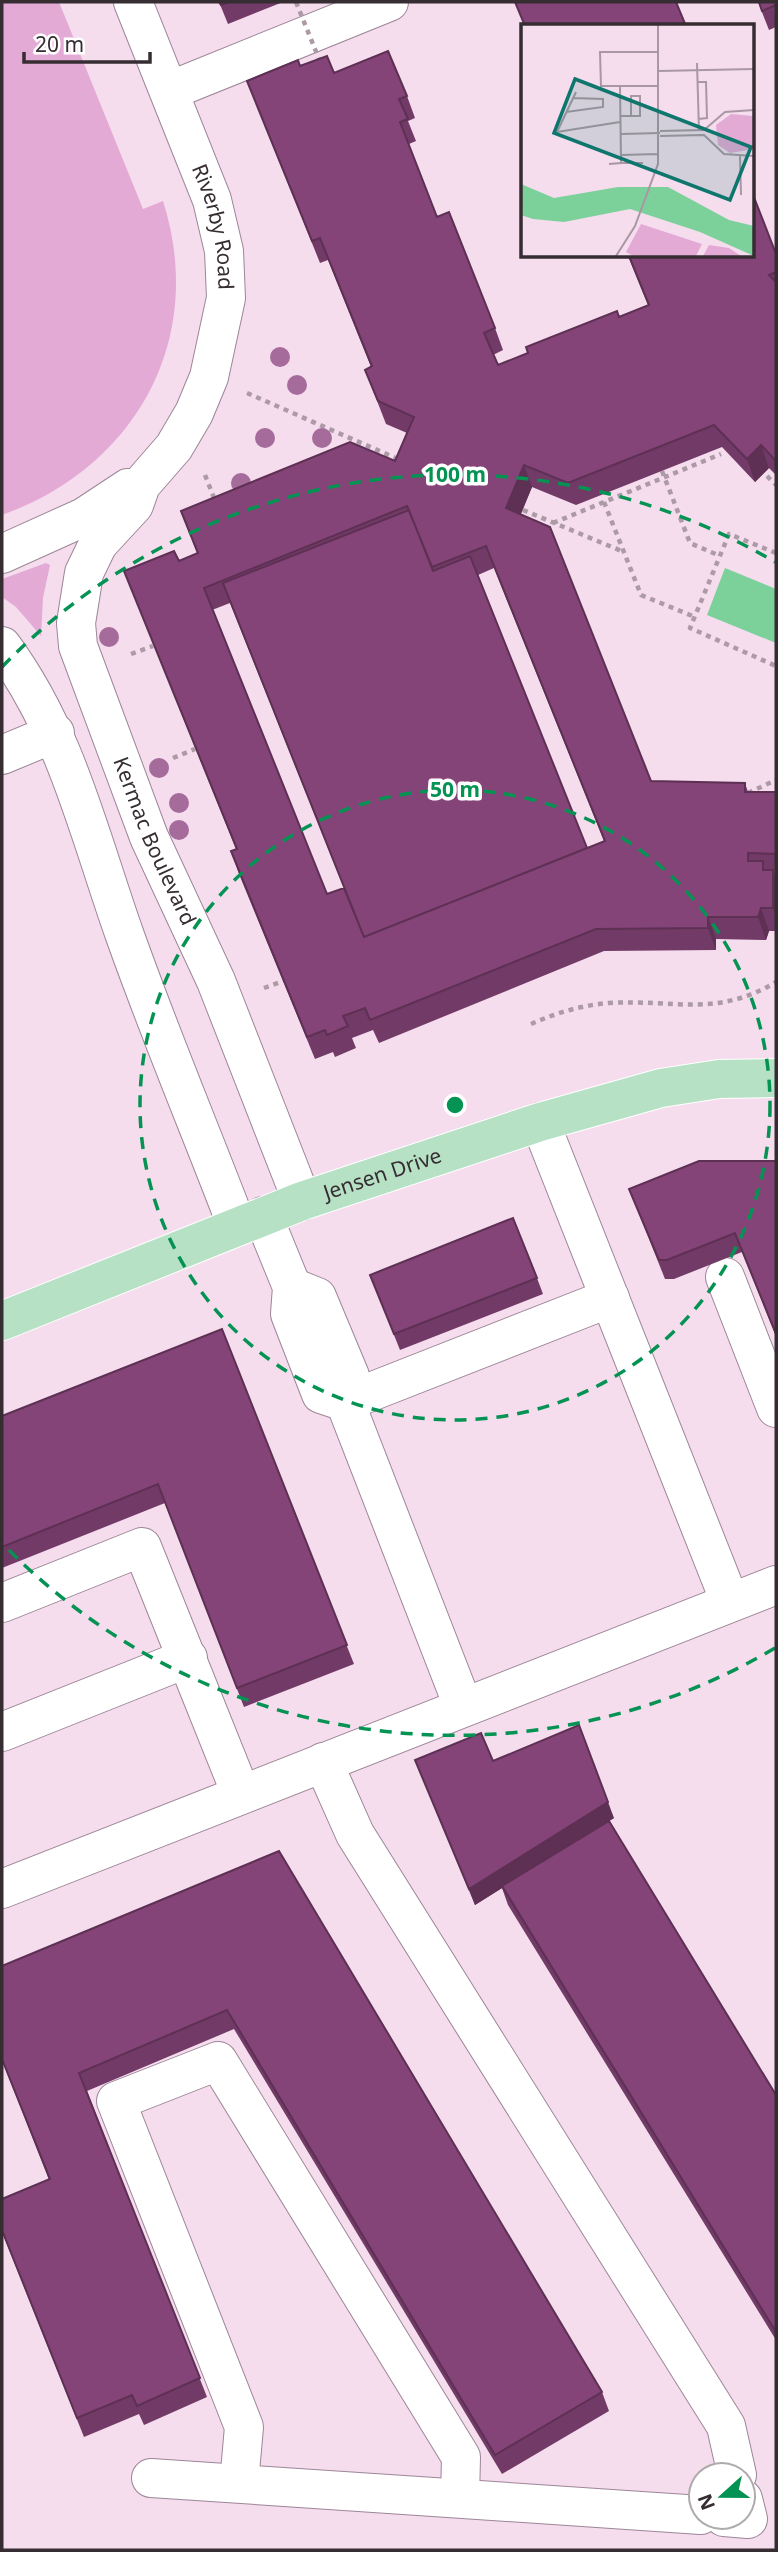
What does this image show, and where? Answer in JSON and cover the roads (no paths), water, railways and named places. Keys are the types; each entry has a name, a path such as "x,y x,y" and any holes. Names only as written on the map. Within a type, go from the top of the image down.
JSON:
{"main road":[{"name":"Jensen Drive","path":"2,1321 302,1201 540,1122 661,1087 719,1079 776,1078"}],"street":[{"name":"Riverby Road","path":"133,2 212,200 224,251 226,298 213,365 194,413 174,447 141,485"},
{"path":"169,90 389,2"},
{"path":"2,554 48,536 104,506 123,489 141,485"},
{"name":"Kermac Boulevard","path":"141,485 134,505 104,537 84,573 76,624 80,657 149,837 216,981 302,1201"},
{"path":"2,646 29,685 55,733 81,799 124,933 250,1221 292,1287 317,1297 350,1376 345,1402 463,1706"},
{"path":"2,755 55,733"},
{"path":"540,1122 730,1602"},
{"path":"724,1277 776,1408"},
{"path":"345,1402 610,1298"},
{"path":"2,1603 142,1547 241,1794"},
{"path":"2,1889 776,1585"},
{"path":"2,1732 187,1658"},
{"path":"323,1762 355,1834 726,2426 734,2461"},
{"path":"240,2483 244,2427 116,2101 218,2061 461,2457 460,2498"},
{"path":"150,2478 687,2514"}]}
